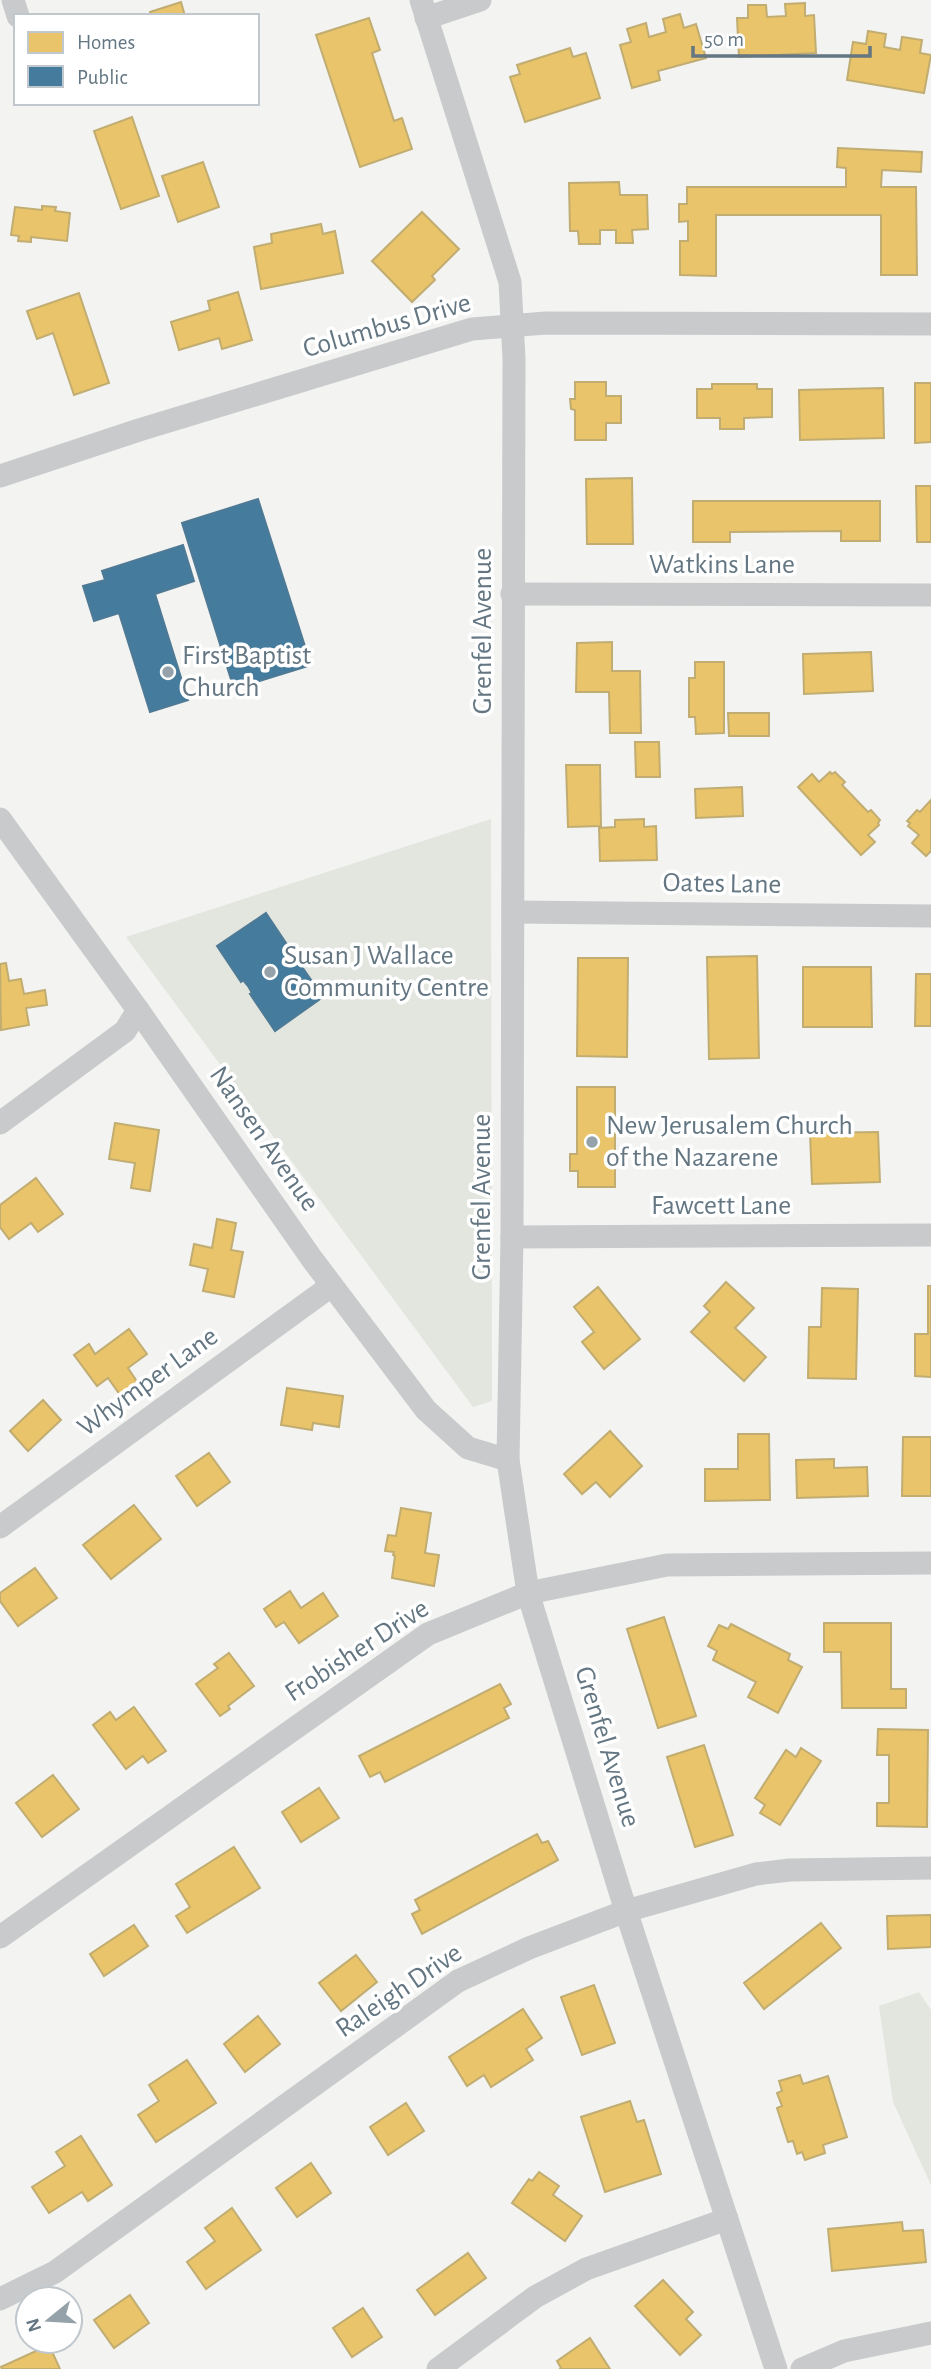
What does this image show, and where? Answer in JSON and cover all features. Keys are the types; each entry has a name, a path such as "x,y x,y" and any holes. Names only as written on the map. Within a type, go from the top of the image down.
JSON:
{"street":[{"path":"424,9 480,0"},
{"name":"Grenfel Avenue","path":"424,9 510,282 513,912 508,1460 528,1593 626,1911 776,2369"},
{"name":"Columbus Drive","path":"0,476 139,430 472,329 546,323 931,324"},
{"name":"Watkins Lane","path":"512,594 931,595"},
{"name":"Nansen Avenue","path":"0,819 138,1010 331,1286 426,1410 468,1448 508,1460"},
{"name":"Oates Lane","path":"513,912 931,916"},
{"path":"0,1123 125,1031 138,1010"},
{"name":"Fawcett Lane","path":"512,1237 931,1236"},
{"name":"Whymper Lane","path":"0,1527 331,1286"},
{"name":"Frobisher Drive","path":"0,1937 428,1634 528,1593 667,1565 931,1563"},
{"name":"Raleigh Drive","path":"0,2299 55,2272 458,1981 529,1948 626,1911 756,1874 790,1870 931,1868"},
{"path":"438,2369 535,2297 586,2269 727,2218"},
{"path":"802,2369 844,2351 931,2333"}],"shaded area":[{"path":"491,819 492,1401 473,1407 126,937"},
{"path":"919,1992 931,2010 931,2185 893,2102 879,2006"}],"building: Homes":[{"path":"181,2 184,14 150,14"},
{"path":"805,3 805,16 814,15 816,53 739,57 737,18 748,18 748,5 766,5 767,17 786,16 785,4"},
{"path":"680,14 684,28 696,24 706,58 658,71 660,80 632,88 620,45 631,42 627,29 646,23 649,37 666,32 663,19"},
{"path":"369,18 380,50 372,53 394,121 402,118 412,149 360,167 316,35"},
{"path":"868,31 886,34 884,47 900,50 902,37 922,40 920,53 931,55 924,93 847,80 853,42 866,44"},
{"path":"570,48 573,57 586,53 600,98 525,122 510,77 520,74 517,65"},
{"path":"132,117 159,196 121,209 94,131"},
{"path":"838,148 922,152 921,172 882,170 881,187 916,187 917,275 881,275 881,215 716,215 716,276 680,275 680,241 688,241 688,221 679,222 679,204 687,204 687,187 846,187 846,168 837,167"},
{"path":"203,162 219,207 178,222 162,176"},
{"path":"619,182 620,195 647,195 648,229 632,230 633,243 616,243 616,230 600,230 600,244 579,244 578,231 570,231 569,183"},
{"path":"42,206 56,207 55,211 70,213 67,241 31,237 31,242 18,241 19,236 11,235 15,207 42,210"},
{"path":"422,212 459,249 432,276 435,280 412,302 372,261"},
{"path":"321,224 323,234 335,231 343,273 261,289 254,247 272,243 271,234"},
{"path":"238,292 252,340 222,349 219,338 179,350 171,322 210,310 208,301"},
{"path":"79,293 109,383 74,395 53,333 37,339 27,311"},
{"path":"575,382 606,382 606,396 621,396 621,423 606,423 606,440 575,440 575,410 571,409 570,399 575,399"},
{"path":"915,383 931,383 931,442 915,443"},
{"path":"712,384 757,384 757,389 772,389 772,417 744,418 744,429 720,429 720,418 697,418 697,389 712,389"},
{"path":"883,388 884,438 800,440 799,390"},
{"path":"632,478 633,544 587,544 586,479"},
{"path":"916,486 931,486 931,542 917,542"},
{"path":"693,501 880,501 880,541 841,541 841,531 730,532 730,542 693,542"},
{"path":"612,642 612,671 640,671 641,733 610,733 609,692 576,692 577,643"},
{"path":"871,652 873,691 804,694 803,654"},
{"path":"695,662 724,662 724,733 696,734 695,717 689,717 689,678 695,678"},
{"path":"728,713 769,713 769,736 729,736"},
{"path":"635,742 659,742 660,777 636,777"},
{"path":"566,765 600,765 601,826 568,827"},
{"path":"830,772 835,772 845,782 842,785 868,812 871,810 880,820 879,825 868,835 875,842 861,855 798,787 812,774 819,782"},
{"path":"742,787 743,816 696,818 695,789"},
{"path":"931,800 931,851 926,856 912,843 919,835 908,826 910,823 907,821"},
{"path":"644,819 644,827 656,826 657,860 600,861 599,828 615,827 615,820"},
{"path":"757,956 759,1058 709,1059 707,957"},
{"path":"578,958 628,958 627,1057 577,1056"},
{"path":"6,963 9,981 21,979 24,994 45,990 47,1005 26,1008 29,1025 1,1030 0,964"},
{"path":"803,967 871,967 872,1027 803,1027"},
{"path":"916,974 931,974 931,1026 915,1026"},
{"path":"577,1087 615,1087 615,1187 578,1187 578,1171 570,1171 570,1154 577,1154"},
{"path":"115,1123 159,1130 150,1191 131,1188 135,1163 109,1159"},
{"path":"878,1132 880,1182 812,1184 810,1133"},
{"path":"36,1178 63,1214 38,1232 31,1223 9,1239 0,1227 0,1205"},
{"path":"217,1219 236,1223 231,1250 243,1252 234,1297 203,1291 208,1269 190,1265 194,1244 212,1248"},
{"path":"726,1282 754,1308 735,1328 766,1357 744,1381 691,1332 710,1312 704,1306"},
{"path":"928,1286 931,1286 931,1377 915,1376 915,1334 928,1334"},
{"path":"598,1287 640,1339 604,1369 582,1342 594,1332 574,1307"},
{"path":"822,1288 858,1289 856,1379 808,1378 809,1327 821,1327"},
{"path":"129,1329 147,1354 128,1368 140,1386 123,1399 108,1378 97,1386 74,1355 89,1344 95,1354"},
{"path":"287,1388 343,1396 339,1427 313,1423 312,1430 281,1425"},
{"path":"43,1400 61,1420 28,1451 10,1431"},
{"path":"610,1431 642,1466 610,1497 596,1482 582,1494 564,1474"},
{"path":"738,1434 769,1434 770,1500 705,1501 705,1469 738,1469"},
{"path":"903,1437 931,1437 931,1496 902,1496"},
{"path":"209,1453 230,1482 197,1506 176,1476"},
{"path":"834,1459 834,1468 867,1467 868,1496 797,1498 796,1460"},
{"path":"134,1505 161,1539 111,1579 83,1545"},
{"path":"401,1508 431,1513 425,1553 439,1555 434,1586 392,1578 394,1552 385,1551 388,1535 396,1536"},
{"path":"35,1568 57,1598 18,1626 0,1601 0,1593"},
{"path":"290,1591 301,1608 323,1593 338,1616 299,1643 284,1622 276,1627 264,1609"},
{"path":"664,1617 696,1716 658,1728 627,1629"},
{"path":"824,1623 891,1623 891,1689 906,1689 906,1708 842,1708 841,1652 824,1652"},
{"path":"731,1624 790,1654 788,1660 802,1667 778,1713 748,1697 756,1682 713,1660 717,1651 708,1646 719,1625 728,1629"},
{"path":"229,1653 254,1686 228,1706 230,1709 220,1716 196,1684 218,1668 214,1664"},
{"path":"500,1684 511,1704 504,1708 509,1718 385,1782 380,1772 370,1777 359,1756"},
{"path":"134,1707 166,1751 148,1763 143,1756 126,1769 93,1725 110,1712 116,1720"},
{"path":"878,1729 928,1730 927,1827 877,1826 877,1803 889,1803 889,1755 877,1755"},
{"path":"704,1745 733,1835 695,1847 667,1757"},
{"path":"801,1748 821,1761 780,1825 760,1813 765,1805 755,1798 786,1750 796,1757"},
{"path":"53,1775 79,1809 42,1837 16,1803"},
{"path":"319,1788 339,1818 301,1842 282,1812"},
{"path":"537,1834 542,1843 548,1841 558,1860 422,1934 412,1914 420,1910 415,1900"},
{"path":"234,1847 260,1888 187,1933 176,1916 190,1907 176,1884"},
{"path":"931,1915 931,1947 888,1949 887,1916"},
{"path":"821,1923 841,1948 764,2009 744,1983"},
{"path":"134,1925 148,1946 104,1976 90,1954"},
{"path":"356,1955 377,1982 341,2011 319,1983"},
{"path":"594,1985 615,2043 582,2055 561,1997"},
{"path":"523,2009 542,2038 526,2049 533,2060 491,2087 484,2075 467,2086 449,2057"},
{"path":"258,2016 280,2044 245,2072 224,2044"},
{"path":"187,2060 216,2103 156,2142 138,2115 159,2101 149,2085"},
{"path":"800,2075 803,2084 828,2076 847,2137 823,2145 825,2153 805,2160 802,2152 797,2154 793,2141 788,2142 777,2108 782,2106 777,2093 782,2091 779,2081"},
{"path":"630,2101 637,2122 644,2120 661,2174 605,2192 581,2117"},
{"path":"406,2103 424,2131 388,2155 370,2127"},
{"path":"81,2136 112,2185 88,2201 82,2192 49,2213 32,2187 65,2166 56,2152"},
{"path":"311,2163 331,2193 297,2217 276,2188"},
{"path":"539,2172 559,2186 553,2195 582,2216 565,2241 512,2203 529,2179 532,2181"},
{"path":"232,2208 261,2250 206,2289 187,2262 215,2241 205,2228"},
{"path":"902,2222 903,2231 923,2230 926,2262 832,2271 828,2229"},
{"path":"468,2253 486,2278 435,2315 417,2290"},
{"path":"663,2280 693,2312 686,2319 701,2335 680,2355 635,2306"},
{"path":"130,2295 149,2323 114,2348 94,2320"},
{"path":"363,2308 382,2337 352,2357 333,2328"},
{"path":"590,2338 610,2369 560,2369 557,2361"},
{"path":"27,2355 54,2355 60,2369 2,2369 1,2367"}],"building: Public":[{"path":"258,499 311,665 234,689 182,523"},
{"path":"183,545 194,581 155,594 188,700 150,712 119,613 94,621 83,586 105,580 102,571"},
{"name":"Susan J Wallace Community Centre","path":"266,913 290,949 285,952 293,964 298,961 323,997 275,1031 250,994 252,993 248,986 243,980 241,982 217,946"}],"place":[{"name":"First Baptist Church","path":"168,672"},
{"name":"Susan J Wallace Community Centre","path":"270,972"},
{"name":"New Jerusalem Church of the Nazarene","path":"592,1142"}]}
